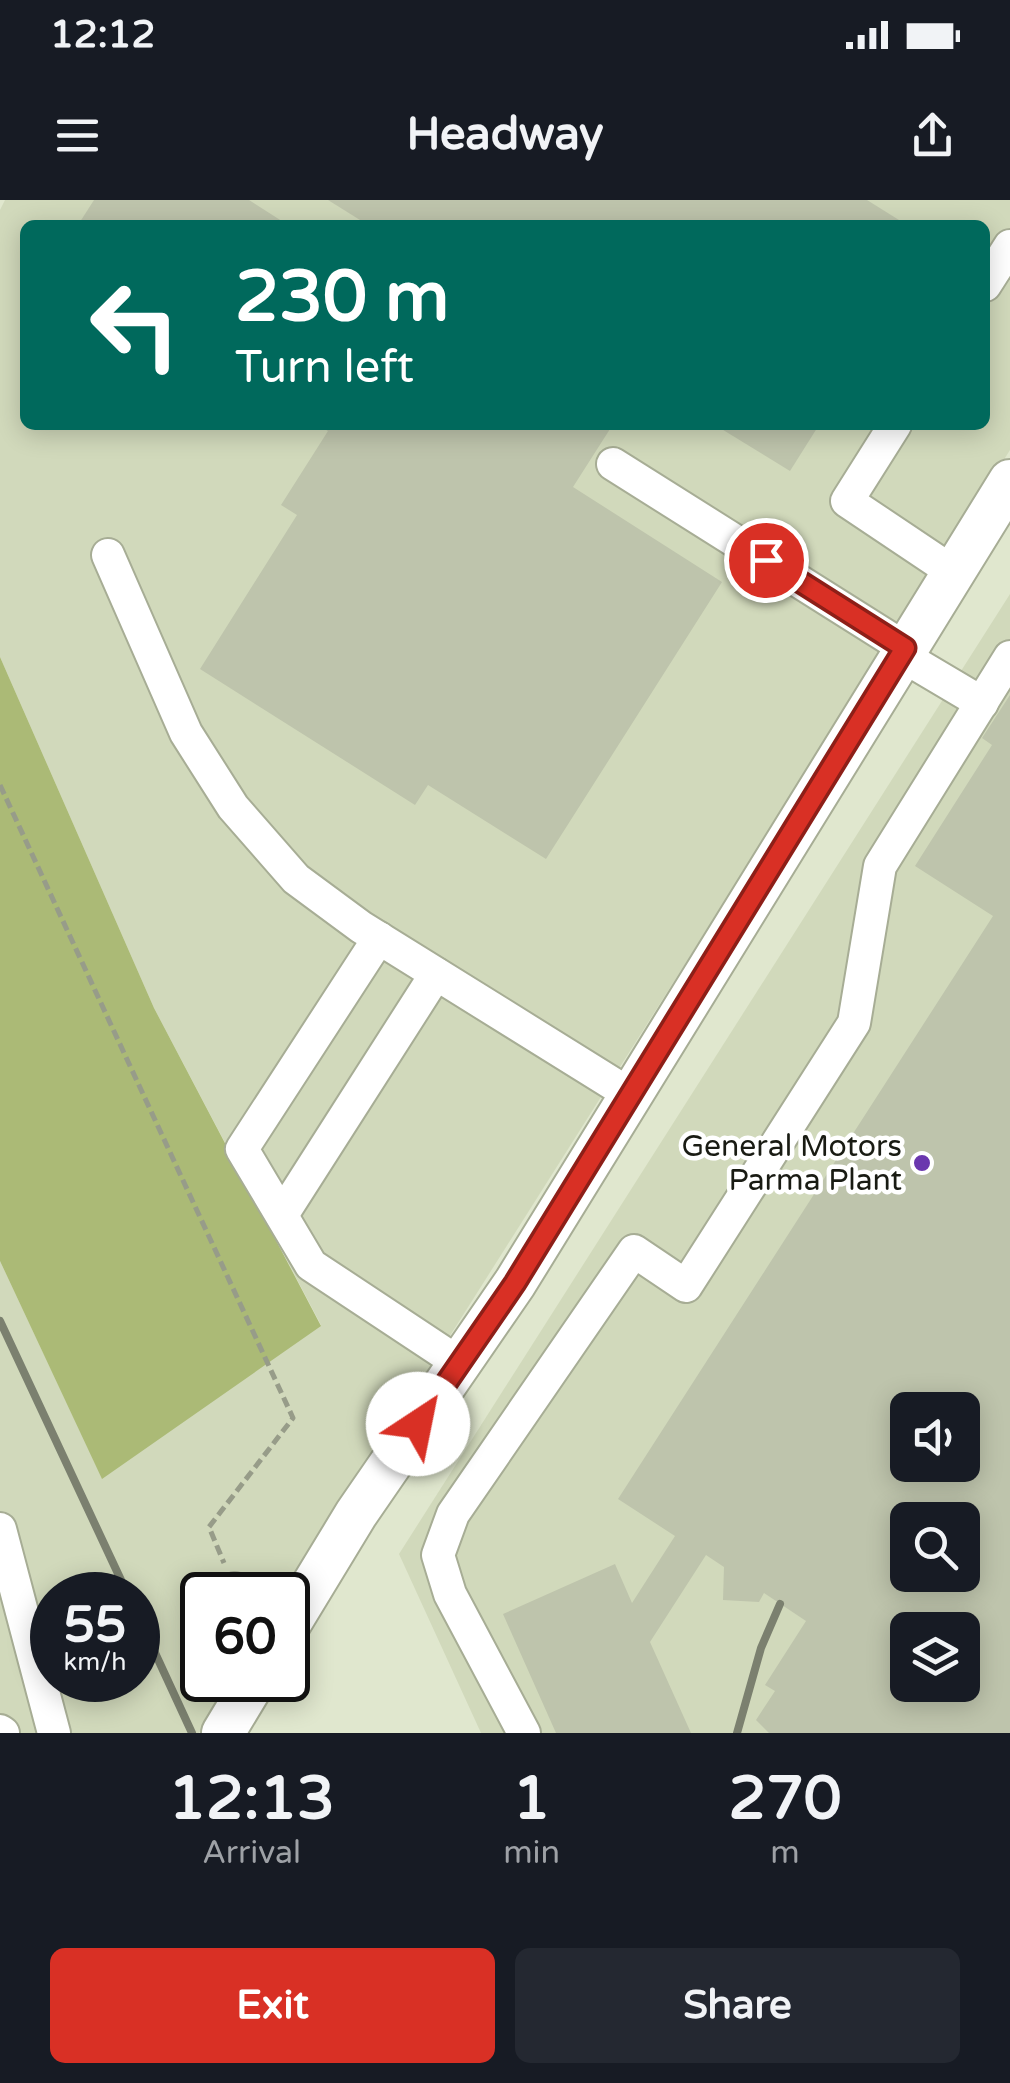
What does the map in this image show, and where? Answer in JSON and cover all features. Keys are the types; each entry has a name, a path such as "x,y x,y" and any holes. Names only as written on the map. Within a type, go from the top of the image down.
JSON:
{"main road":[{"path":"310,1590 631,1095 1010,481"},
{"path":"223,1733 242,1702"}],"lane":[{"path":"990,277 1010,246"},
{"path":"892,430 846,501 952,572"},
{"path":"613,464 982,703"},
{"path":"108,555 186,733 233,807 296,880 379,938 631,1095"},
{"path":"524,1733 450,1594 438,1555 453,1514 634,1251 686,1286 854,1023 880,866 1010,657"},
{"path":"379,938 242,1149 310,1265 460,1363"},
{"path":"282,1216 436,974"},
{"path":"0,1529 54,1733"}],"path":[{"path":"0,785 293,1418 209,1527 228,1572"}],"shaded area":[{"path":"5,200 1010,200 1010,450 301,1572 180,1572 180,1702 219,1702 199,1733 0,1733 0,1261 102,1478 321,1325 154,1008 0,657 0,210"},
{"path":"1010,594 1010,1733 481,1733 399,1554"}],"green space":[{"path":"0,657 154,1008 321,1326 102,1479 0,1261"}],"building":[{"path":"94,200 249,200 280,220 81,220"},
{"path":"328,200 867,200 899,220 360,220"},
{"path":"609,430 573,487 722,582 546,859 428,785 415,805 200,669 297,515 281,505 328,431"},
{"path":"723,430 816,430 790,471"},
{"name":"General Motors Parma Plant","path":"1010,695 1010,1733 769,1733 756,1720 775,1691 765,1685 806,1621 764,1593 759,1602 723,1600 724,1567 706,1555 650,1642 691,1733 556,1733 503,1614 615,1564 632,1603 675,1536 618,1499 993,916 915,866 992,745 982,738"}],"railway":[{"path":"0,1321 117,1572"},
{"path":"737,1733 761,1648 780,1604"},
{"path":"160,1664 192,1733"}],"place":[{"name":"General Motors Parma Plant","path":"922,1163"}],"route":[{"path":"418,1424 515,1283 905,648 766,560"}]}
